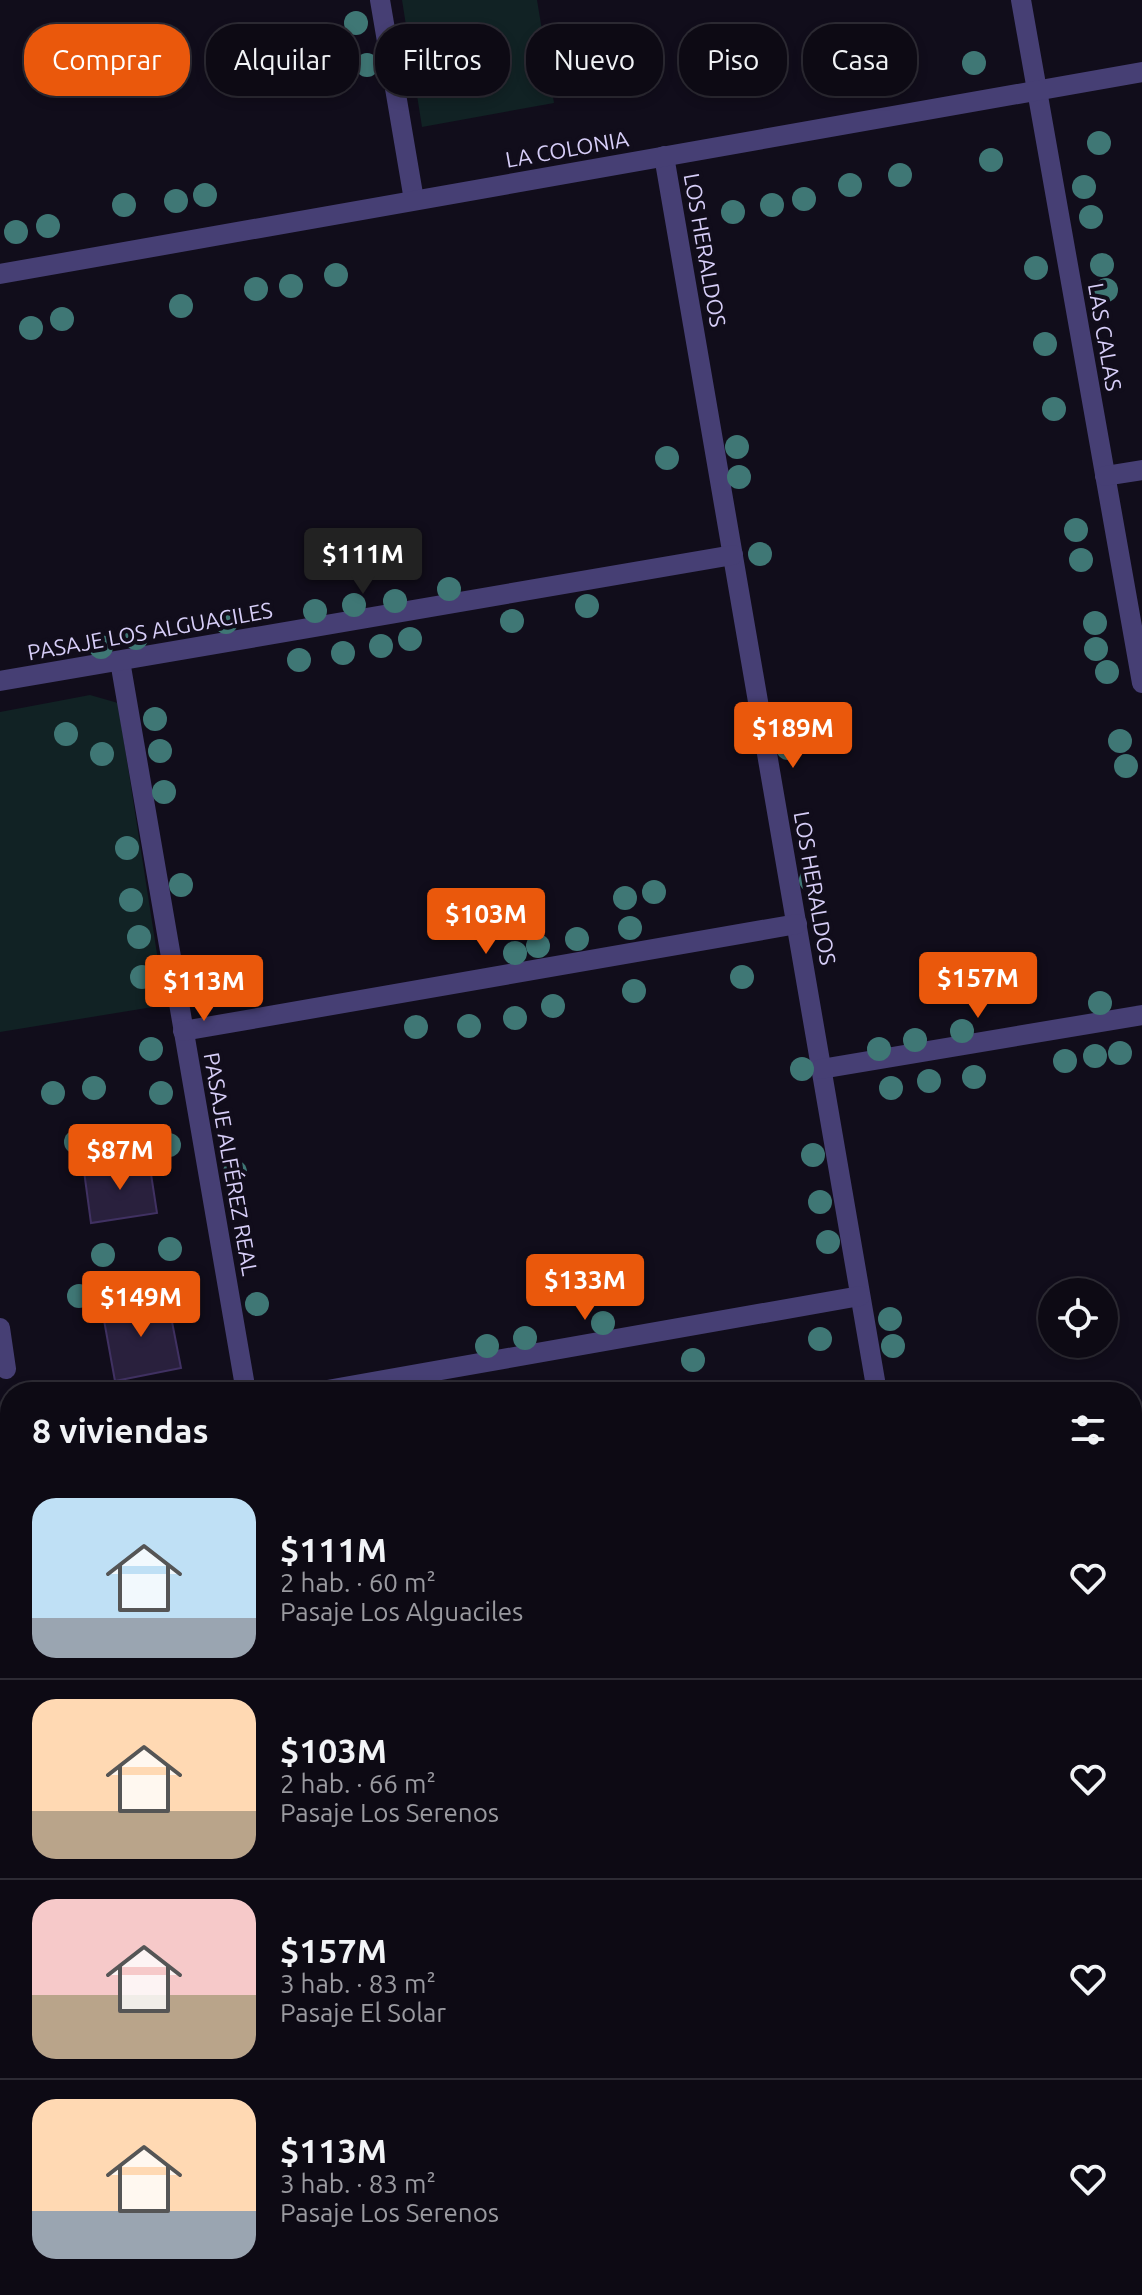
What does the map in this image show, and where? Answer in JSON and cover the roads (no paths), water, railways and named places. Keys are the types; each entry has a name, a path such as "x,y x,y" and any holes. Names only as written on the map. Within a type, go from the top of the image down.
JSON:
{"street":[{"path":"380,0 414,200"},
{"name":"LAS CALAS","path":"1021,0 1142,683"},
{"name":"LA COLONIA","path":"0,274 1142,72"},
{"name":"LOS HERALDOS","path":"664,156 875,1382"},
{"path":"1105,476 1142,470"},
{"name":"PASAJE LOS ALGUACILES","path":"0,681 733,555"},
{"name":"PASAJE ALFÉREZ REAL","path":"120,661 244,1382"},
{"path":"183,1031 797,924"},
{"path":"821,1069 1142,1015"},
{"path":"413,1382 860,1296"},
{"path":"0,1328 6,1369"}]}
